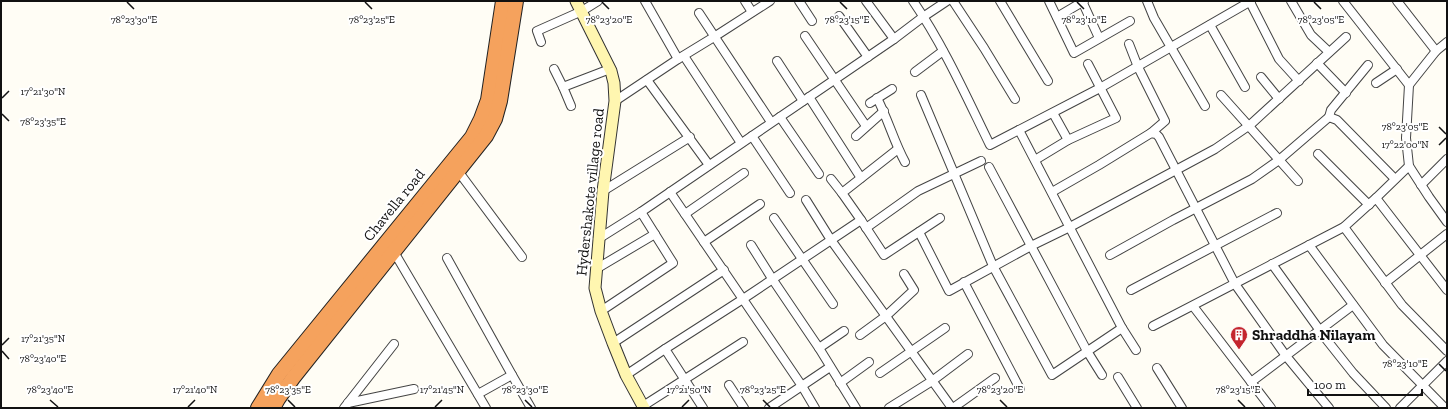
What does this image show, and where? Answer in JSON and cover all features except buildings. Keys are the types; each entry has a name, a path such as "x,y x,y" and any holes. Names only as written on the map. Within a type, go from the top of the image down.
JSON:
{"highway":[{"name":"Chavella road","path":"273,408 293,378 388,248 472,137 482,119 488,100 503,1"},
{"name":"Chavella road","path":"258,408 279,374 388,248 458,171 486,136 495,119 500,101 516,1"}],"street":[{"name":"Hydershakote village road","path":"576,1 610,69 614,83 615,101 603,191 595,288 601,311 613,343 626,374 643,407"},
{"path":"541,42 537,31 582,11 598,1"},
{"path":"645,1 681,57 741,143"},
{"path":"745,1 752,12"},
{"path":"615,101 770,1"},
{"path":"799,1 812,21"},
{"path":"866,1 894,39"},
{"path":"912,1 943,51 990,145 1100,88 1251,1 1279,59 1299,81"},
{"path":"598,239 710,165 947,1"},
{"path":"953,1 1015,99"},
{"path":"1000,1 1048,81"},
{"path":"1049,1 1074,52 1130,21"},
{"path":"1057,17 1083,1 1099,38"},
{"path":"1147,1 1154,18 1205,106"},
{"path":"1291,1 1311,35 1329,52"},
{"path":"1343,1 1409,84"},
{"path":"1397,1 1436,51"},
{"path":"699,13 771,122"},
{"path":"839,16 868,57"},
{"path":"1210,25 1245,87"},
{"path":"805,36 866,126"},
{"path":"919,232 949,291 993,266 1070,227 1214,149 1248,126 1346,37"},
{"path":"1447,42 1436,51 1409,84 1406,138 1409,166 1447,222"},
{"path":"1052,192 1151,133 1164,121 1138,67 1129,44"},
{"path":"915,72 943,51"},
{"path":"777,61 806,99 861,178"},
{"path":"1317,63 1346,93"},
{"path":"1034,160 1068,140 1116,118 1088,64"},
{"path":"1110,256 1195,208 1252,179 1279,160 1329,117 1332,110 1368,65"},
{"path":"554,69 571,106"},
{"path":"563,87 610,69"},
{"path":"1376,83 1397,69"},
{"path":"1261,77 1279,99"},
{"path":"648,80 710,165"},
{"path":"892,89 874,101 884,111 898,149 905,162"},
{"path":"921,95 993,266 1052,375 1122,328"},
{"path":"1220,95 1298,181"},
{"path":"856,136 884,111"},
{"path":"1053,113 1068,140"},
{"path":"780,117 819,174"},
{"path":"1329,117 1337,120 1395,179"},
{"path":"1019,130 1122,328 1136,350"},
{"path":"1151,133 1156,134 1159,137 1214,246 1235,284 1286,356 1329,408"},
{"path":"603,191 690,136"},
{"path":"752,136 790,193"},
{"path":"842,193 898,149"},
{"path":"1318,154 1369,205"},
{"path":"1421,185 1447,159"},
{"path":"866,228 918,190 981,161"},
{"path":"1153,326 1344,227 1409,166"},
{"path":"989,167 1087,351 1102,375"},
{"path":"458,171 522,258"},
{"path":"685,214 744,173"},
{"path":"832,179 884,255 940,218"},
{"path":"670,192 802,386 815,408"},
{"path":"1376,198 1447,290"},
{"path":"806,200 831,240 952,408 995,378"},
{"path":"704,242 760,204"},
{"path":"601,311 673,263 641,212"},
{"path":"1131,290 1277,213"},
{"path":"774,218 833,304"},
{"path":"626,374 773,280 861,220"},
{"path":"1344,227 1402,304 1447,352"},
{"path":"596,269 655,234"},
{"path":"1385,283 1447,234"},
{"path":"751,245 773,280 820,348 830,367 856,408"},
{"path":"1309,245 1383,345 1443,406"},
{"path":"388,248 486,408"},
{"path":"447,258 530,408"},
{"path":"1272,264 1320,331 1353,373 1386,408"},
{"path":"613,343 724,270"},
{"path":"860,335 886,316 914,290 904,274"},
{"path":"964,282 1020,390"},
{"path":"1251,382 1353,305"},
{"path":"1193,306 1271,408"},
{"path":"880,372 945,328"},
{"path":"820,348 844,331"},
{"path":"643,407 743,342"},
{"path":"346,405 394,344"},
{"path":"665,349 703,408"},
{"path":"889,408 932,381 968,354"},
{"path":"1400,408 1447,361"},
{"path":"840,382 869,362"},
{"path":"774,407 830,367"},
{"path":"1157,368 1182,408"},
{"path":"478,394 512,375"},
{"path":"1118,377 1137,408"},
{"path":"729,385 744,408"},
{"path":"346,405 414,389"}],"place":[{"name":"Shraddha Nilayam","path":"1239,350"}]}
